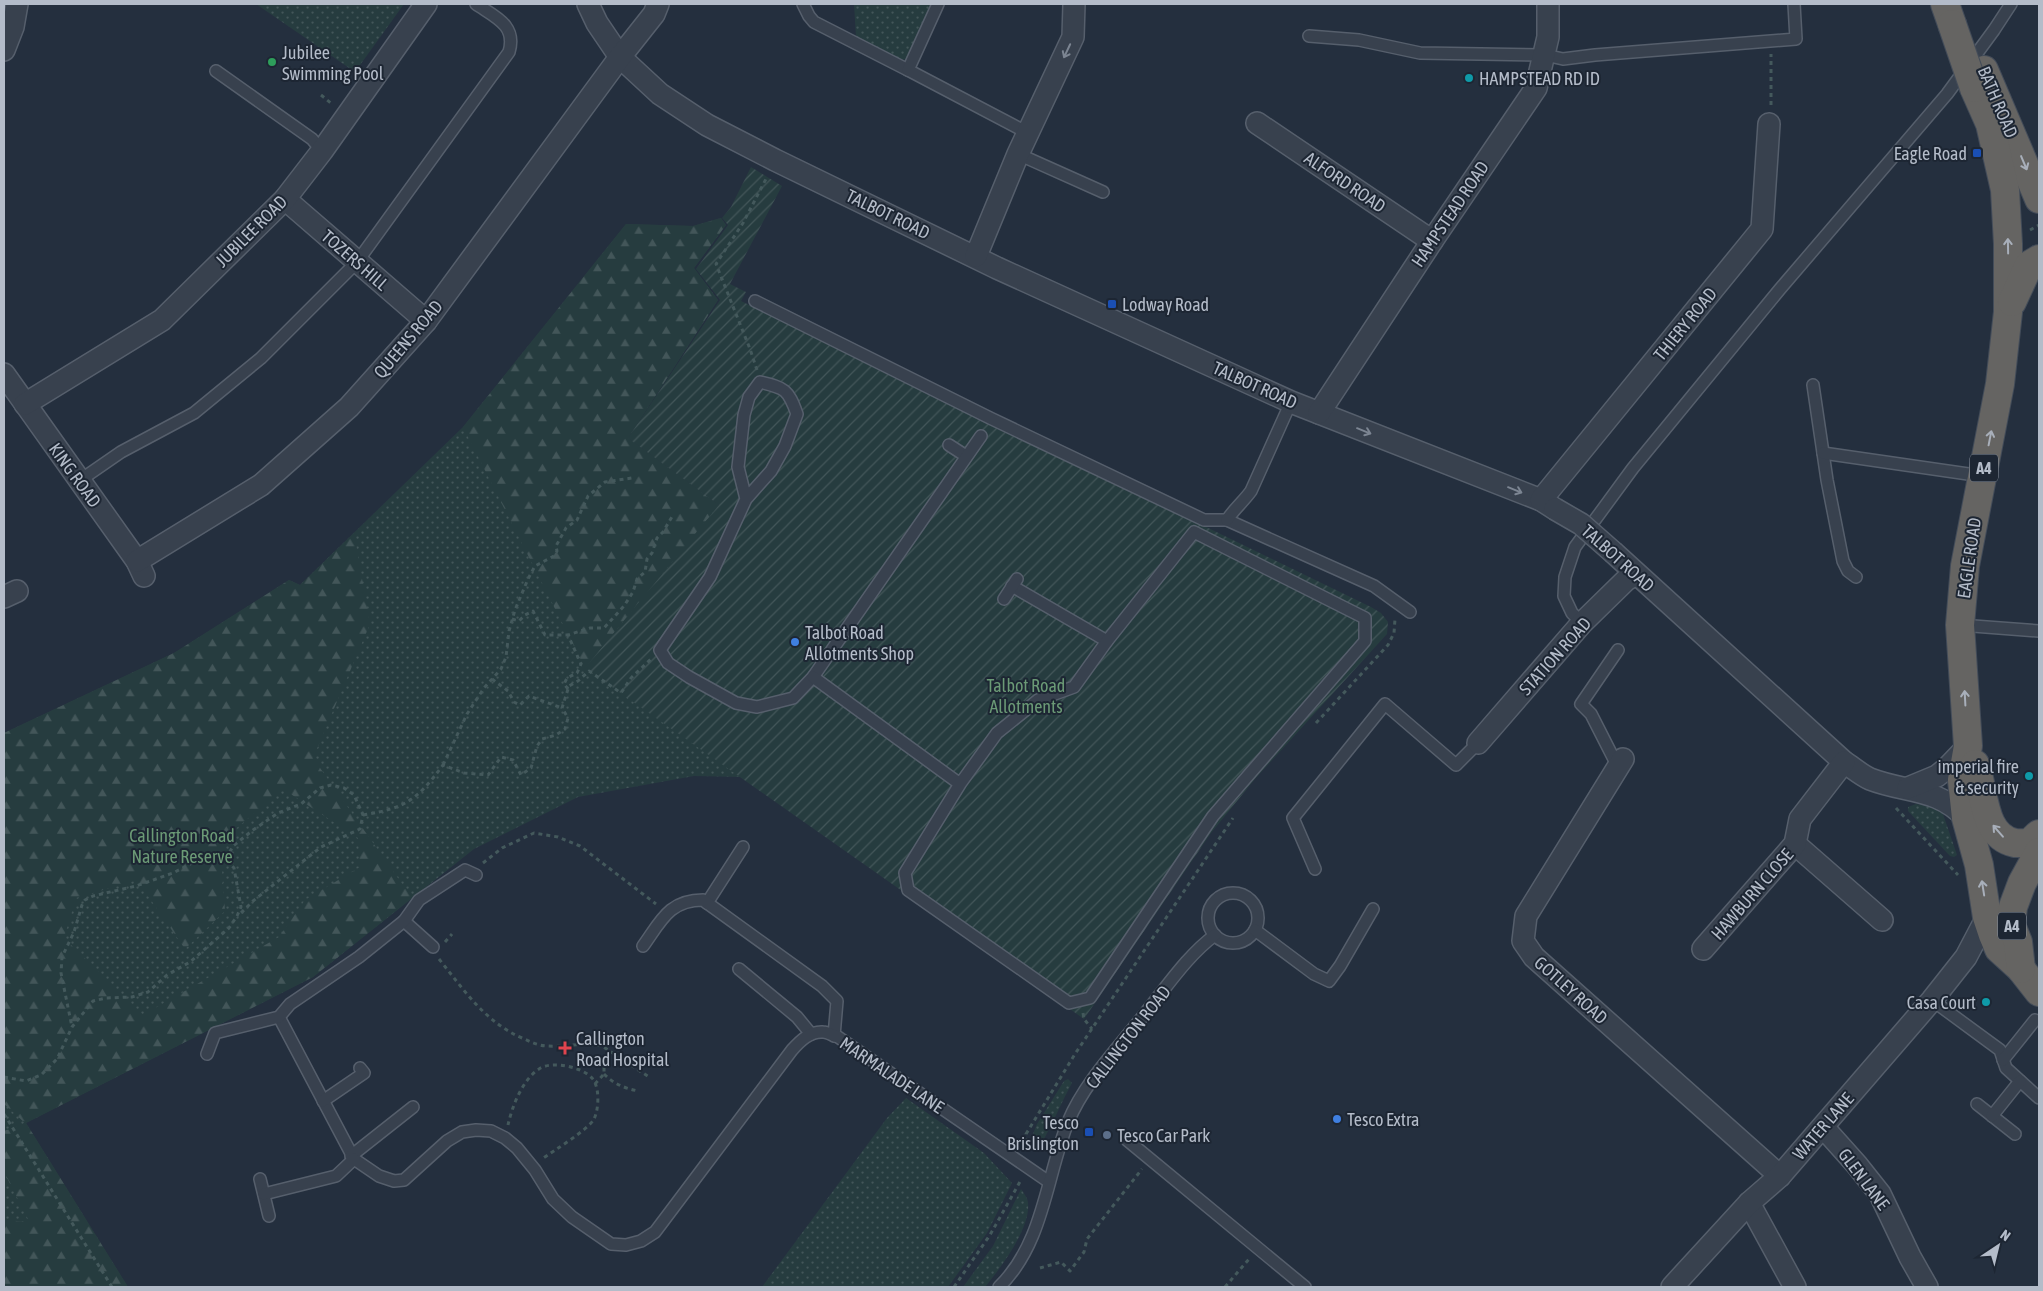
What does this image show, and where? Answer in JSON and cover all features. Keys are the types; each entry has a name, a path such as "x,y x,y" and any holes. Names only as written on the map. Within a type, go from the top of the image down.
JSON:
{"highway":[{"name":"BATH ROAD","path":"1954,10 1979,79 1990,124"},
{"name":"BATH ROAD","path":"1979,79 2039,199"},
{"name":"EAGLE ROAD","path":"1990,124 2005,190 2008,244 2008,312 2002,374 1965,566 1960,624 1968,746 1962,780 1966,818 1997,926"},
{"name":"EAGLE ROAD","path":"2008,312 2029,265 2039,259"},
{"name":"EAGLE ROAD","path":"1968,746 1977,770 1984,806 1992,825 1999,834 2009,841 2021,844 2030,842 2039,834"},
{"name":"A4","path":"2039,852 2022,883 2013,907 1997,926 1999,949 2021,969 2039,992"}],"street":[{"path":"4,50 13,27 17,4"},
{"name":"JUBILEE ROAD","path":"25,404 162,320 284,199 322,151 426,4"},
{"name":"TALBOT ROAD","path":"588,4 597,23 620,57 660,94 707,125 1006,272 1291,402 1548,505 1581,524 1844,762 1868,778 1889,785 1908,788 1940,799 1954,806 1966,818"},
{"name":"QUEENS ROAD","path":"141,569 261,485 349,407 426,321 620,57 654,14 658,4"},
{"path":"976,256 1018,154 1073,37 1074,4"},
{"name":"HAMPSTEAD ROAD","path":"1319,413 1432,241 1536,88 1548,37 1548,4"},
{"name":"ALFORD ROAD","path":"1257,123 1432,241"},
{"name":"THIERY ROAD","path":"1548,505 1762,229 1769,124"},
{"name":"TOZERS HILL","path":"284,199 426,321"},
{"name":"KING ROAD","path":"4,374 141,569"},
{"name":"STATION ROAD","path":"1478,743 1582,623 1626,580 1636,574"},
{"path":"1908,788 1937,776 1948,768 1968,746"},
{"name":"HAWBURN CLOSE","path":"1703,949 1795,844 1800,819 1844,762"},
{"name":"GOTLEY ROAD","path":"1620,763 1526,916 1523,941 1534,957 1780,1176"},
{"path":"1795,844 1882,920"},
{"name":"WATER LANE","path":"1672,1287 1749,1203 1780,1176 1932,1000 1966,957 1997,926"},
{"name":"GLEN LANE","path":"1822,1127 1858,1165 1880,1194 1927,1287"},
{"path":"1749,1203 1795,1287"}],"lane":[{"path":"79,481 121,452 194,413 261,358 357,262 509,52 512,42 508,28 500,20 476,4"},
{"path":"803,4 814,22 908,70 1030,128"},
{"path":"908,70 938,4"},
{"path":"1309,36 1359,40 1420,53 1545,55 1563,59 1796,38 1794,4"},
{"path":"1582,623 1572,612 1564,596 1565,576 1575,547 1633,468 1780,288 1947,94 2011,4"},
{"path":"216,71 312,139 322,151"},
{"path":"1018,154 1103,192"},
{"path":"755,301 999,422 1204,520 1227,520 1374,586 1410,612"},
{"path":"746,499 738,467 744,415 749,397 760,382 782,388 792,400 797,414 785,446 770,471 746,499 710,577 660,650 668,663 736,703 757,706 793,698 813,677 981,436"},
{"path":"1813,385 1823,453 1843,561 1848,571 1856,577"},
{"path":"1227,520 1234,508 1243,502 1251,491 1291,402"},
{"path":"949,445 966,456"},
{"path":"1823,453 1982,476"},
{"path":"1199,534 1204,520"},
{"path":"1194,532 1366,618 1365,641 1213,816 1090,998 1069,1003 908,890 905,872 960,784 997,733 1038,700 1074,687 1107,641 1194,532"},
{"path":"1004,599 1014,583 1107,641"},
{"path":"1960,624 2039,631"},
{"path":"1618,650 1581,704 1591,714 1620,763"},
{"path":"813,677 960,784"},
{"path":"1316,869 1292,818 1385,704 1456,765 1478,743"},
{"path":"707,903 743,847"},
{"path":"207,1054 215,1033 279,1017 290,1004 359,957 404,921 419,900 456,874 465,870 473,874"},
{"path":"1232,893 1244,896 1254,905 1258,917 1255,930 1246,939 1229,943 1214,935 1208,921 1208,914 1218,898 1232,893"},
{"path":"642,946 667,912 676,905 690,900 704,900 822,986 837,1001 834,1036"},
{"path":"1255,930 1314,974 1329,981 1340,966 1373,909"},
{"path":"404,921 433,947"},
{"name":"CALLINGTON ROAD","path":"1000,1287 1022,1260 1041,1212 1057,1151 1069,1119 1098,1072 1194,953 1214,935"},
{"path":"279,1017 352,1158 378,1176 394,1181 404,1180 447,1141 462,1132 476,1130 491,1131 505,1138 517,1148 532,1166 553,1199 572,1217 611,1244 626,1245 641,1241 655,1232 792,1050 811,1034 797,1017 739,969"},
{"path":"1932,1000 2000,1050 2006,1068 2039,1098"},
{"path":"2003,1060 2035,1020"},
{"name":"MARMALADE LANE","path":"811,1034 824,1031 834,1036 1049,1182"},
{"path":"323,1101 364,1073 360,1068"},
{"path":"1992,1116 2020,1080"},
{"path":"1977,1104 2015,1134"},
{"path":"264,1194 336,1176 352,1158 413,1107"},
{"path":"1128,1140 1305,1287"},
{"path":"260,1179 270,1216"}],"path":[{"path":"1769,124 1771,40"},
{"path":"760,382 750,348 716,264 743,223 767,177"},
{"path":"363,815 390,810 412,800 429,784 443,765 467,714 501,669 506,657 514,610 535,566 554,556 557,550 556,546 566,528 577,520 588,496 605,482 632,478"},
{"path":"512,619 519,621 533,611 546,635 568,635 590,628 604,628 624,606 633,592 638,579 645,572 647,558 652,553 657,538 673,515"},
{"path":"568,635 581,664 576,673 567,678 564,684 568,690"},
{"path":"562,708 569,686 589,671 620,693 631,678 660,650"},
{"path":"443,765 464,772 488,775 501,757 513,760 521,775 530,768 537,746 542,739 565,729 568,718 562,708 530,696 520,705 514,702 508,691 492,679"},
{"path":"4,1078 26,1081 41,1075 57,1059 72,1027 93,1001 106,998 132,997 148,992 167,975 190,962 229,928 252,900 321,847 360,829 363,815 354,795 344,788 331,785 320,788 301,804 278,813 253,830 233,846 226,859"},
{"path":"1894,806 1960,877"},
{"path":"473,874 502,848 534,833 558,837 580,846 667,912"},
{"path":"72,1027 61,973 62,957 74,932 85,900 93,896 136,886 173,873 200,859 213,856 226,859 234,868 240,907 237,916"},
{"path":"433,947 435,954 480,1009 498,1026 541,1045 578,1046 594,1044 602,1046 649,1076"},
{"path":"1084,1019 1092,1029"},
{"path":"610,1051 604,1064 604,1074 610,1081 623,1088 638,1092"},
{"path":"505,1138 517,1098 530,1077 540,1067 562,1064 587,1074 594,1080 597,1090 594,1119 584,1129 532,1166"},
{"path":"595,1084 604,1074"},
{"path":"4,1114 112,1287"},
{"path":"1040,1268 1061,1262 1070,1271 1084,1252 1087,1239 1150,1158"},
{"path":"1225,1287 1258,1248"}],"green space":[{"path":"256,4 404,4 355,72"},
{"path":"854,4 932,4 907,59 901,60 856,37"},
{"name":"Talbot Road Allotments","path":"751,167 782,186 730,284 746,292 741,301 1371,607 1381,613 1388,622 1387,634 1255,779 1211,833 1084,1019 585,668 719,505 628,438 720,300 696,269 728,225 722,218 731,207"},
{"name":"Callington Road Nature Reserve","path":"721,218 726,225 694,268 718,300 628,438 719,505 741,777 694,776 578,797 474,849 313,977 26,1123 128,1287 4,1287 4,733 174,653 289,580 300,585 463,427 626,224 693,226"},
{"path":"721,218 726,225 694,268 718,300 628,438 719,505 585,668 463,427 626,224 693,226"},
{"path":"354,533 370,624 313,758 412,898 313,977 26,1123 128,1287 4,1287 4,1219 30,1223 4,1172 4,1131 25,1123 4,1104 4,733 174,653 289,580 300,585","holes":["283,789 358,838 360,867 305,900 279,937 143,1015 64,938 76,898 137,880 185,949 225,911 220,842"]},
{"path":"1916,804 1938,808 1943,814 1957,855 1954,857 1950,856 1908,811 1908,807"},
{"path":"1068,1079 1072,1083 1044,1139 1039,1140 1035,1138 1033,1134 1037,1124 1064,1081"},
{"path":"906,1098 984,1153 1012,1183 987,1233 948,1287 762,1287 887,1118"},
{"path":"1021,1189 1028,1201 1028,1213 1020,1236 1013,1248 985,1287 963,1287 993,1246"}],"place":[{"name":"Jubilee Swimming Pool","path":"272,62"},
{"name":"HAMPSTEAD RD ID","path":"1469,78"},
{"name":"Eagle Road","path":"1977,153"},
{"name":"Lodway Road","path":"1112,304"},
{"name":"Talbot Road Allotments Shop","path":"795,642"},
{"name":"imperial fire & security","path":"2029,776"},
{"name":"Casa Court","path":"1986,1002"},
{"name":"Callington Road Hospital","path":"565,1048"},
{"name":"Tesco Extra","path":"1337,1119"},
{"name":"Tesco Brislington","path":"1089,1132"},
{"name":"Tesco Car Park","path":"1107,1135"}]}
